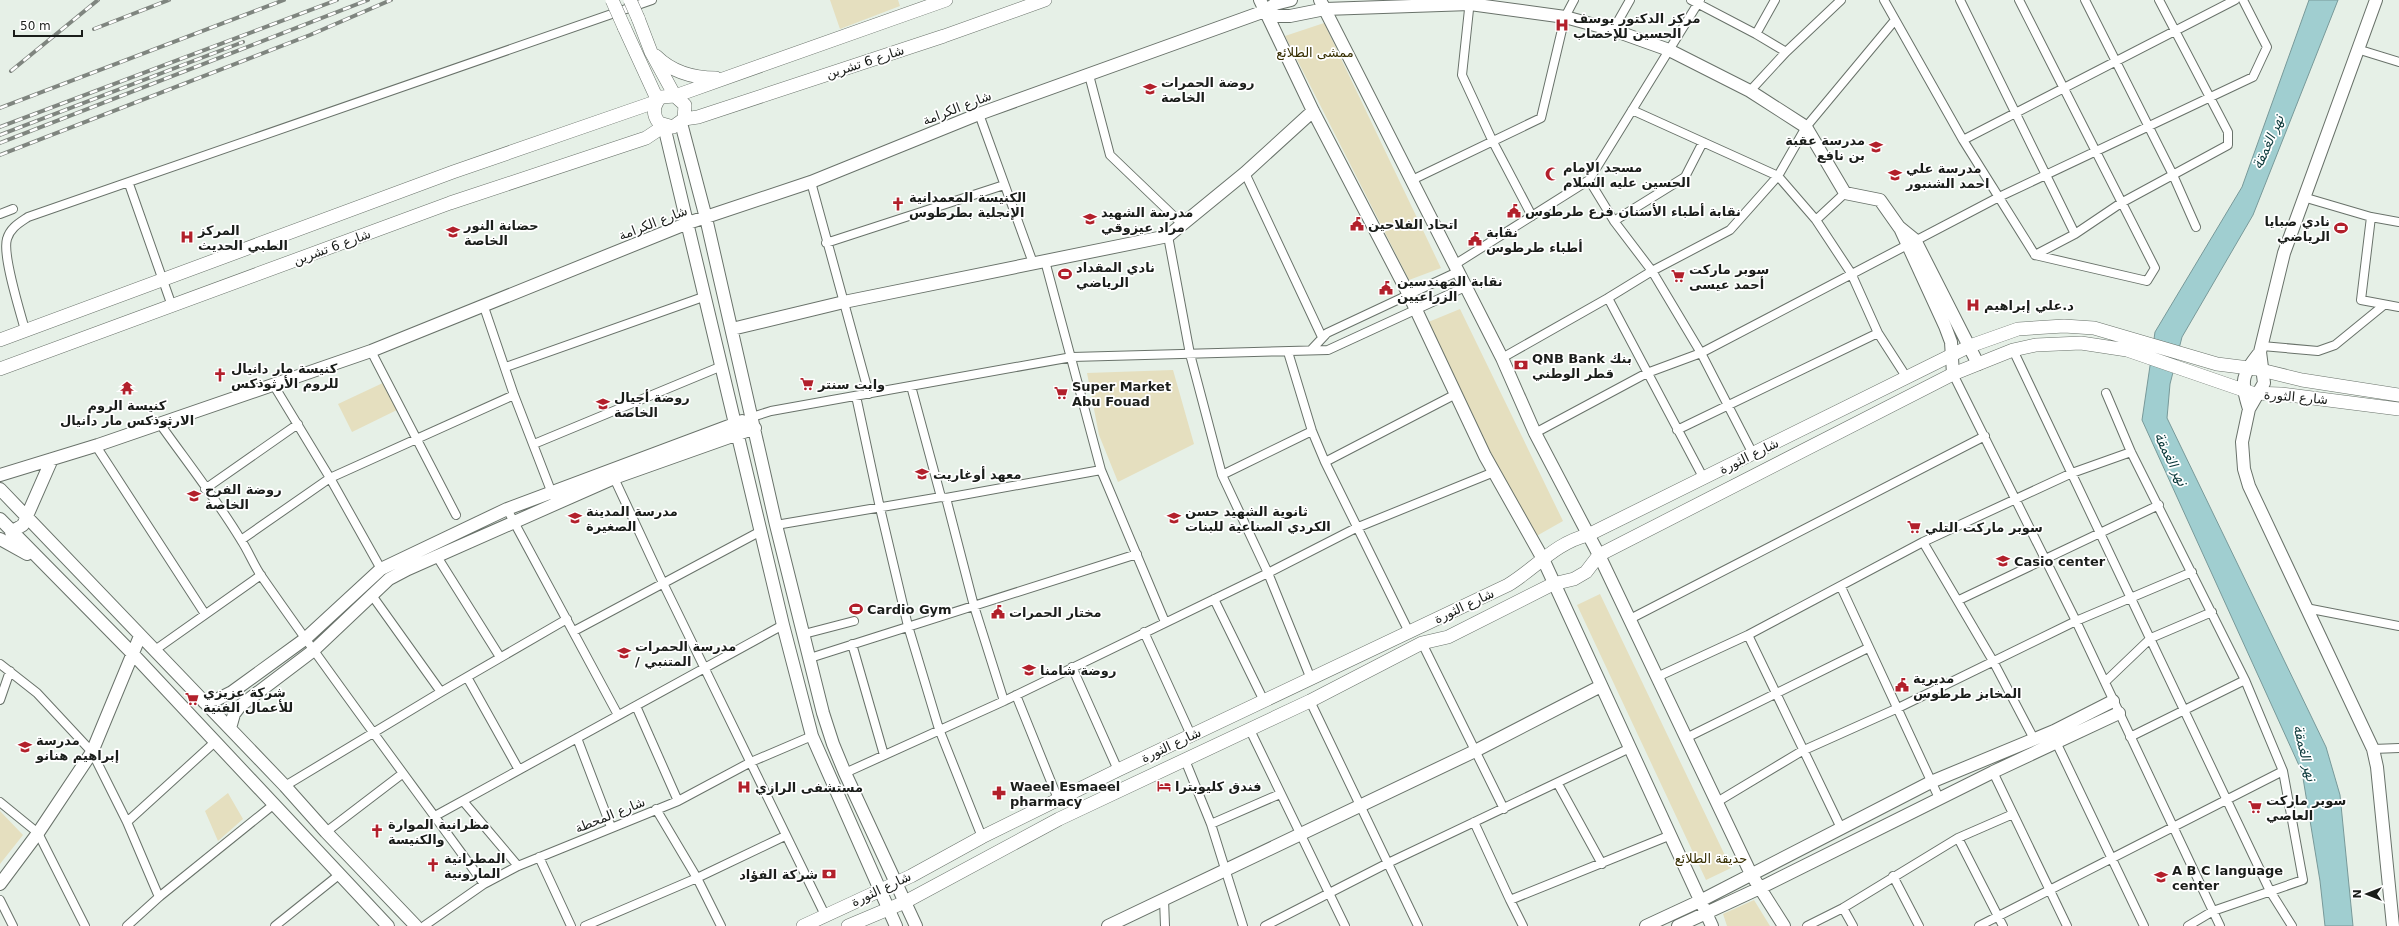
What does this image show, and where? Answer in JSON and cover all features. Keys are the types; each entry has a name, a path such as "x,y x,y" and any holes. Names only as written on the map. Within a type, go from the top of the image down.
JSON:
{"main road":[{"path":"612,0 658,101 654,115 664,126 673,127 682,121 685,105 675,96 652,52 630,0"},
{"path":"0,340 453,172 658,101 666,95 675,96 720,78 946,0"},
{"name":"شارع 6 تشرين","path":"682,121 944,36 1045,0"},
{"path":"652,52 665,64 682,72 700,77 720,78"},
{"name":"شارع 6 تشرين","path":"0,369 450,203 646,138 664,126"},
{"name":"شارع الثورة","path":"803,926 896,883 982,837 1058,799 1508,585 1522,577 1564,543 1588,535 1704,479 1970,346 2018,329 2049,326 2094,328 2196,373 2243,391 2259,394 2281,394 2399,409"},
{"name":"شارع الثورة","path":"848,926 905,902 1059,819 1310,701 1422,643 1448,637 1553,584 1567,582 1580,576 1591,567 1599,556 1953,374 2013,350 2056,343 2128,344 2199,360 2264,370 2302,380 2399,395"}],"street":[{"path":"25,330 6,253 6,239 12,228 28,217 129,184 652,0"},
{"path":"1260,0 1312,111 1409,294 1494,472 1543,559 1553,584 1702,900 1712,926"},
{"name":"شارع الكرامة","path":"0,475 96,446 371,351 484,307 688,223 811,182 979,114 1089,76 1265,11 1275,4 1291,0"},
{"path":"1412,180 1541,118 1565,17 1574,0"},
{"path":"1613,30 1630,0"},
{"path":"1756,34 1775,0"},
{"path":"1750,91 1786,52 1841,0"},
{"path":"1884,0 1964,140 2035,255 2147,280 2155,268 2020,0"},
{"path":"1960,0 2014,113 2047,174 2075,234"},
{"path":"2085,0 2173,175 2196,227"},
{"path":"2035,255 2075,234 2121,203 2228,145 2228,132 2159,0"},
{"path":"1964,140 2235,0"},
{"path":"1535,433 1647,373 1701,353 1910,242 1999,197 2253,77 2267,47 2243,0"},
{"path":"2249,409 2243,391 2243,379 2248,368 2261,349 2284,253 2303,197 2376,0"},
{"path":"1312,349 1322,337 1456,269 1532,216 1589,180 1669,50 1696,1 1786,52"},
{"path":"1265,11 1277,16 1290,16 1322,4 1470,2 1565,17 1613,30 1669,50 1750,91 1806,127 1845,193 1880,200 1910,242 1970,346 1978,364"},
{"path":"1470,2 1462,75 1493,142 1532,216"},
{"path":"1322,4 1502,358 1535,433 1630,619 1751,874 1784,926"},
{"path":"1502,358 1608,298 1652,271 1730,230 1778,176 1806,127 1896,20"},
{"path":"2357,49 2399,62"},
{"path":"1089,76 1110,155 1182,224"},
{"path":"1632,110 1778,176 1816,220 1851,273 1878,333 1907,378"},
{"path":"732,330 844,302 1168,236 1244,173 1312,111"},
{"path":"979,114 1033,263"},
{"path":"682,121 706,218 776,525 831,738 845,774 916,926"},
{"path":"664,126 706,296 760,531 812,736 896,926"},
{"path":"1614,221 1685,177 1703,142"},
{"path":"1244,173 1322,337"},
{"path":"1589,180 1614,221 1652,271 1701,353 1726,405 1753,454"},
{"path":"811,182 826,243 869,394"},
{"path":"129,184 172,306"},
{"path":"826,243 1004,185"},
{"path":"1816,220 1845,193"},
{"path":"2303,197 2371,217 2399,222"},
{"path":"0,214 13,208"},
{"path":"2371,217 2361,300 2399,307"},
{"path":"1168,236 1190,354 1222,475 1268,573 1311,679"},
{"path":"1910,242 1945,326 1952,355 1953,374 2076,621 2220,926"},
{"path":"1045,261 1072,357 1101,470 1165,622"},
{"path":"204,702 232,692 305,639 381,569 507,509 753,422 856,396 1072,357 1288,352 1333,348 1465,287"},
{"path":"506,367 706,296"},
{"path":"1608,298 1704,479"},
{"path":"2261,349 2318,351 2335,345 2384,305"},
{"path":"484,307 506,367 514,395 534,444 556,505"},
{"path":"1677,430 1726,405 1878,333"},
{"path":"2261,349 2264,384 2249,409 2242,451 2246,478 2373,749 2377,767 2393,926"},
{"path":"2013,350 2151,638 2183,709 2228,799 2270,891 2292,926"},
{"path":"371,351 456,515"},
{"path":"1288,352 1312,431 1324,462 1409,632"},
{"path":"534,444 722,366"},
{"path":"273,384 330,478 381,569"},
{"path":"911,386 974,606 1004,701"},
{"path":"2106,393 2131,452 2159,505 2245,680 2283,771 2303,880 2213,911 2188,926"},
{"path":"1324,462 1456,394"},
{"path":"241,540 330,478 514,395"},
{"path":"856,396 880,508 908,626 939,729 982,837"},
{"path":"160,424 241,540 261,575 305,639 374,732 402,774 435,816 484,884"},
{"path":"205,489 298,424"},
{"path":"230,728 234,714 240,706 314,650 371,594 390,579 436,555 556,505 614,478 737,428"},
{"path":"1222,475 1312,431"},
{"path":"1630,619 1985,436"},
{"path":"96,446 204,614"},
{"path":"1657,677 1748,635 1841,587 1923,542 2015,498 2072,473 2131,452"},
{"path":"12,532 20,528 52,459"},
{"path":"776,525 944,498 1101,470"},
{"path":"845,774 939,729 1004,701 1268,573 1356,528 1494,472"},
{"path":"614,478 704,668 751,762 785,836 825,915"},
{"path":"0,489 230,728 326,832 416,926"},
{"path":"1959,600 2100,531 2159,505"},
{"path":"507,509 513,523 574,631 618,715"},
{"path":"0,519 216,740 274,805 388,926"},
{"path":"574,631 760,531"},
{"path":"0,539 42,562"},
{"path":"1923,542 1959,600 2034,739"},
{"path":"810,658 1137,554"},
{"path":"436,555 500,657"},
{"path":"1717,802 1802,751 1898,708 2076,621 2192,572"},
{"path":"155,650 261,575"},
{"path":"1841,587 1868,648 1898,708 1939,798"},
{"path":"371,594 441,692"},
{"path":"1214,599 1264,702"},
{"path":"2306,608 2399,626"},
{"path":"2105,682 2151,638 2212,612"},
{"path":"285,786 467,676 567,619"},
{"path":"804,634 854,621"},
{"path":"435,816 783,625"},
{"path":"1144,632 1191,735"},
{"path":"1748,635 1777,694 1802,751 1841,828"},
{"path":"0,884 38,833 92,752 140,636"},
{"path":"1422,643 1504,809"},
{"path":"852,644 884,755"},
{"path":"1686,738 1868,648"},
{"path":"0,664 37,693 92,752 127,822 159,897"},
{"path":"1072,667 1118,770"},
{"path":"0,700 10,671"},
{"path":"467,676 519,770"},
{"path":"2130,737 2183,709 2245,680"},
{"path":"1108,926 1475,750 1601,686"},
{"path":"1016,695 1058,799"},
{"path":"1310,701 1361,804 1418,926"},
{"path":"1646,926 1702,900 1931,782 2034,739 2113,701"},
{"path":"636,706 678,801"},
{"path":"1678,926 1760,888 1939,798 2119,713"},
{"path":"1250,730 1345,926"},
{"name":"شارع المحطة","path":"424,926 484,884 518,866 678,801 751,762 812,736"},
{"path":"577,738 612,827"},
{"path":"127,822 216,740"},
{"path":"2056,742 2144,926"},
{"path":"1265,926 1388,863 1558,784 1630,748"},
{"path":"2373,749 2399,748"},
{"path":"1185,760 1211,824 1227,870 1243,926"},
{"path":"1979,926 2048,889 2111,859 2173,825 2283,771"},
{"path":"1993,772 2067,926"},
{"path":"326,832 402,774"},
{"path":"1558,784 1602,864"},
{"path":"1211,824 1280,794"},
{"path":"463,801 518,866"},
{"path":"0,802 38,833 85,926"},
{"path":"127,926 159,897 274,805"},
{"path":"656,809 697,878 721,926"},
{"path":"1808,926 1843,908 1893,876 1958,838 2013,814"},
{"path":"1474,822 1523,926"},
{"path":"1510,900 1671,835"},
{"path":"585,926 697,878 785,836"},
{"path":"1958,838 1997,917 2003,926"},
{"path":"539,857 571,926"},
{"path":"275,926 340,874"},
{"path":"1893,876 1919,926"},
{"path":"1164,899 1165,926"},
{"path":"0,900 13,926"},
{"path":"1843,908 1853,926"}],"green space":[{"path":"830,0 898,0 900,6 840,29"},
{"name":"ممشى الطلائع","path":"1324,23 1441,268 1409,280 1285,36"},
{"path":"1460,309 1563,521 1533,538 1426,323"},
{"path":"1173,370 1194,444 1118,482 1099,435 1087,373"},
{"path":"387,381 401,408 352,432 338,404"},
{"name":"حديقة الطلائع","path":"1600,594 1731,868 1706,880 1577,605"},
{"path":"228,793 243,819 218,841 205,811"},
{"path":"0,811 23,835 0,864"},
{"name":"حديقة الطلائع","path":"1754,900 1770,926 1727,926 1723,914"}],"water":[{"name":"نهر الغمقة","path":"2309,0 2338,0 2253,215 2182,337 2170,384 2167,418 2326,747 2340,795 2353,926 2325,926 2320,881 2302,772 2142,420 2155,332 2242,187"}],"railway":[{"path":"11,71 98,0"},
{"path":"94,29 169,0"},
{"path":"0,108 284,0"},
{"path":"0,127 337,0"},
{"path":"0,143 368,0"},
{"path":"0,155 310,35 391,0"},
{"path":"0,135 243,42"}],"place":[{"name":"مركز الدكتور يوسف الحسين للإخصاب","path":"1562,25"},
{"name":"روضة الحمرات الخاصة","path":"1150,89"},
{"name":"مدرسة عقبة بن نافع","path":"1876,147"},
{"name":"مسجد الإمام الحسين عليه السلام","path":"1552,174"},
{"name":"مدرسة علي احمد الشنبور","path":"1895,175"},
{"name":"الكنيسة المعمدانية الإنجلية بطرطوس","path":"898,204"},
{"name":"نقابة أطباء الأسنان فرع طرطوس","path":"1514,211"},
{"name":"مدرسة الشهيد مراد عيزوقي","path":"1090,219"},
{"name":"اتحاد الفلاحين","path":"1357,224"},
{"name":"نادي صبايا الرياضي","path":"2341,228"},
{"name":"حضانة النور الخاصة","path":"453,232"},
{"name":"المركز الطبي الحديث","path":"187,237"},
{"name":"نقابة أطباء طرطوس","path":"1475,239"},
{"name":"نادي المقداد الرياضي","path":"1065,274"},
{"name":"سوبر ماركت أحمد عيسى","path":"1678,276"},
{"name":"نقابة المهندسين الزراعيين","path":"1386,288"},
{"name":"د.علي إبراهيم","path":"1973,305"},
{"name":"QNB Bank بنك قطر الوطني","path":"1521,365"},
{"name":"كنيسة مار دانيال للروم الأرثوذكس","path":"220,375"},
{"name":"وايت سنتر","path":"807,384"},
{"name":"كنيسة الروم الارثوذكس مار دانيال","path":"127,388"},
{"name":"Super Market Abu Fouad","path":"1061,393"},
{"name":"روضة أجيال الخاصة","path":"603,404"},
{"name":"معهد أوغاريت","path":"922,474"},
{"name":"روضة الفرح الخاصة","path":"194,496"},
{"name":"مدرسة المدينة الصغيرة","path":"575,518"},
{"name":"ثانوية الشهيد حسن الكردي الصناعية للبنات","path":"1174,518"},
{"name":"سوبر ماركت التلي","path":"1914,527"},
{"name":"Casio center","path":"2003,561"},
{"name":"Cardio Gym","path":"856,609"},
{"name":"مختار الحمرات","path":"998,612"},
{"name":"مدرسة الحمرات / المتنبي","path":"624,653"},
{"name":"روضة شامنا","path":"1029,670"},
{"name":"مديرية المخابز طرطوس","path":"1902,685"},
{"name":"شركة عزيزي للأعمال الفنية","path":"192,699"},
{"name":"مدرسة إبراهيم هنانو","path":"25,747"},
{"name":"فندق كليوبترا","path":"1164,786"},
{"name":"مستشفى الرازي","path":"744,787"},
{"name":"Waeel Esmaeel pharmacy","path":"999,793"},
{"name":"سوبر ماركت العاصي","path":"2255,807"},
{"name":"مطرانية الموارة والكنيسة","path":"377,831"},
{"name":"المطرانية المارونية","path":"433,865"},
{"name":"شركة الفؤاد","path":"829,874"},
{"name":"A B C language center","path":"2161,877"}]}
